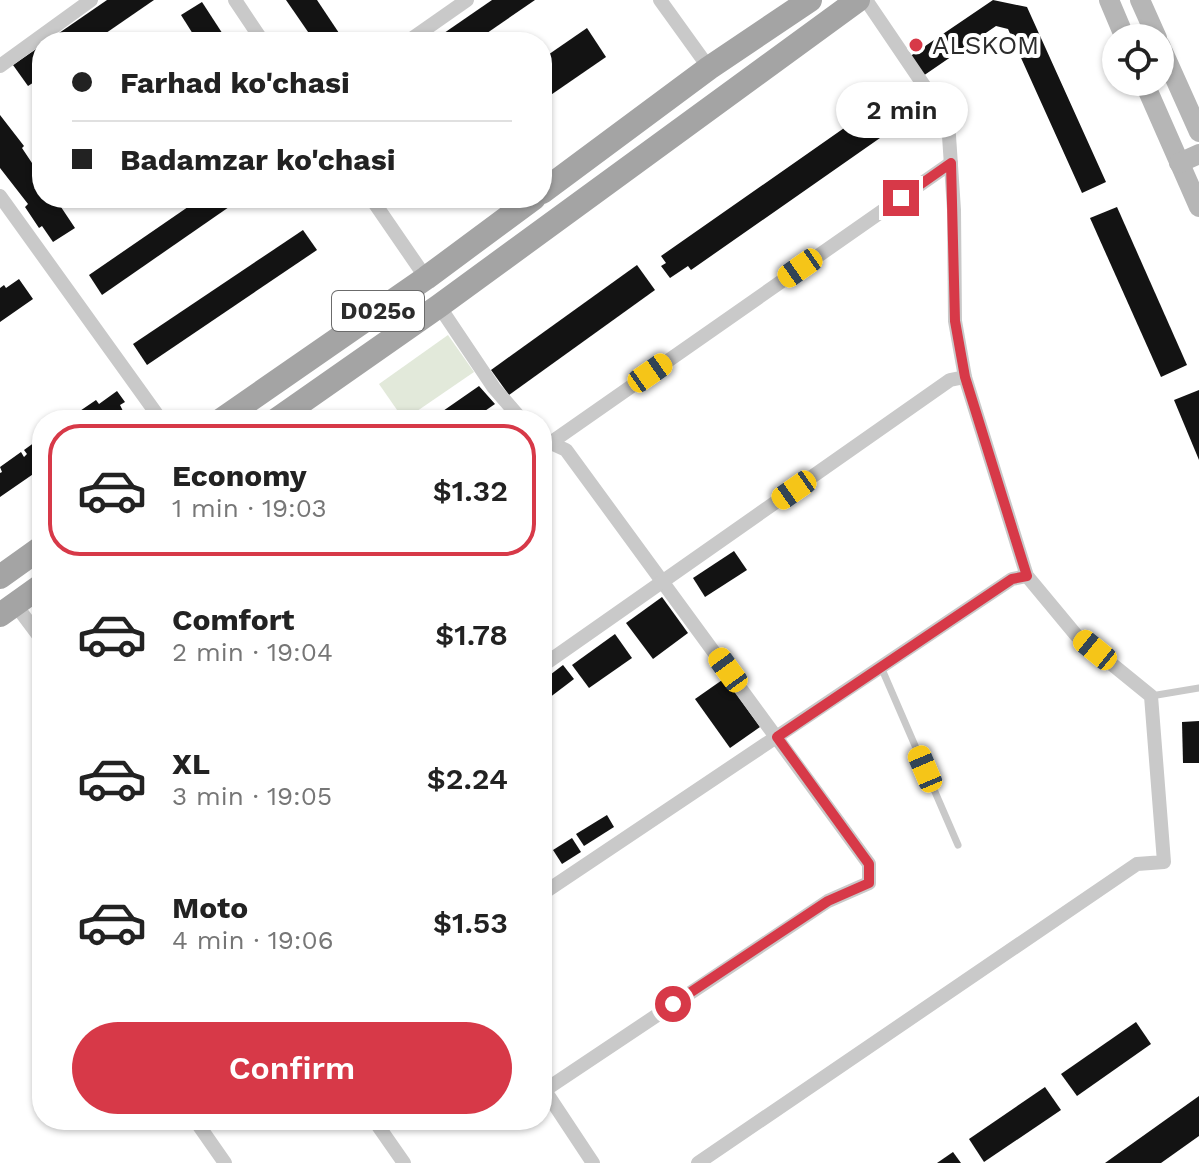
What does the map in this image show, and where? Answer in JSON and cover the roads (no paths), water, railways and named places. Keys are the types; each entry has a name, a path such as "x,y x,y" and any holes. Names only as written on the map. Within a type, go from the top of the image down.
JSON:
{"main road":[{"path":"552,185 709,68 810,0"},
{"name":"D025o","path":"290,410 439,306 858,0"},
{"path":"1109,0 1119,24"},
{"path":"1140,0 1151,24"},
{"path":"1174,76 1199,132"},
{"path":"1150,96 1199,207"},
{"path":"1179,163 1199,154"},
{"name":"D025o","path":"235,410 426,278 520,208"},
{"path":"0,577 32,554"},
{"path":"8,609 32,592"}],"street":[{"path":"47,32 91,0"},
{"path":"235,0 256,32"},
{"path":"421,32 467,0"},
{"path":"660,0 709,68"},
{"path":"698,1163 1137,864 1164,862 1151,696 1076,635 1027,576 965,377 955,321 948,121 866,0"},
{"path":"0,66 32,43"},
{"path":"552,439 951,163"},
{"path":"0,196 154,410"},
{"path":"378,208 426,278"},
{"path":"439,306 510,410"},
{"path":"552,659 950,380 965,377"},
{"path":"552,446 566,450 869,864 869,883 828,901 552,1083"},
{"path":"552,887 1012,579 1027,576"},
{"path":"8,609 32,631"},
{"path":"552,1100 593,1163"},
{"path":"202,1130 225,1163"},
{"path":"381,1130 404,1163"}],"lane":[{"path":"881,667 958,845"},
{"path":"1151,696 1199,688"}],"place":[{"name":"ALSKOM","path":"916,45"}]}
